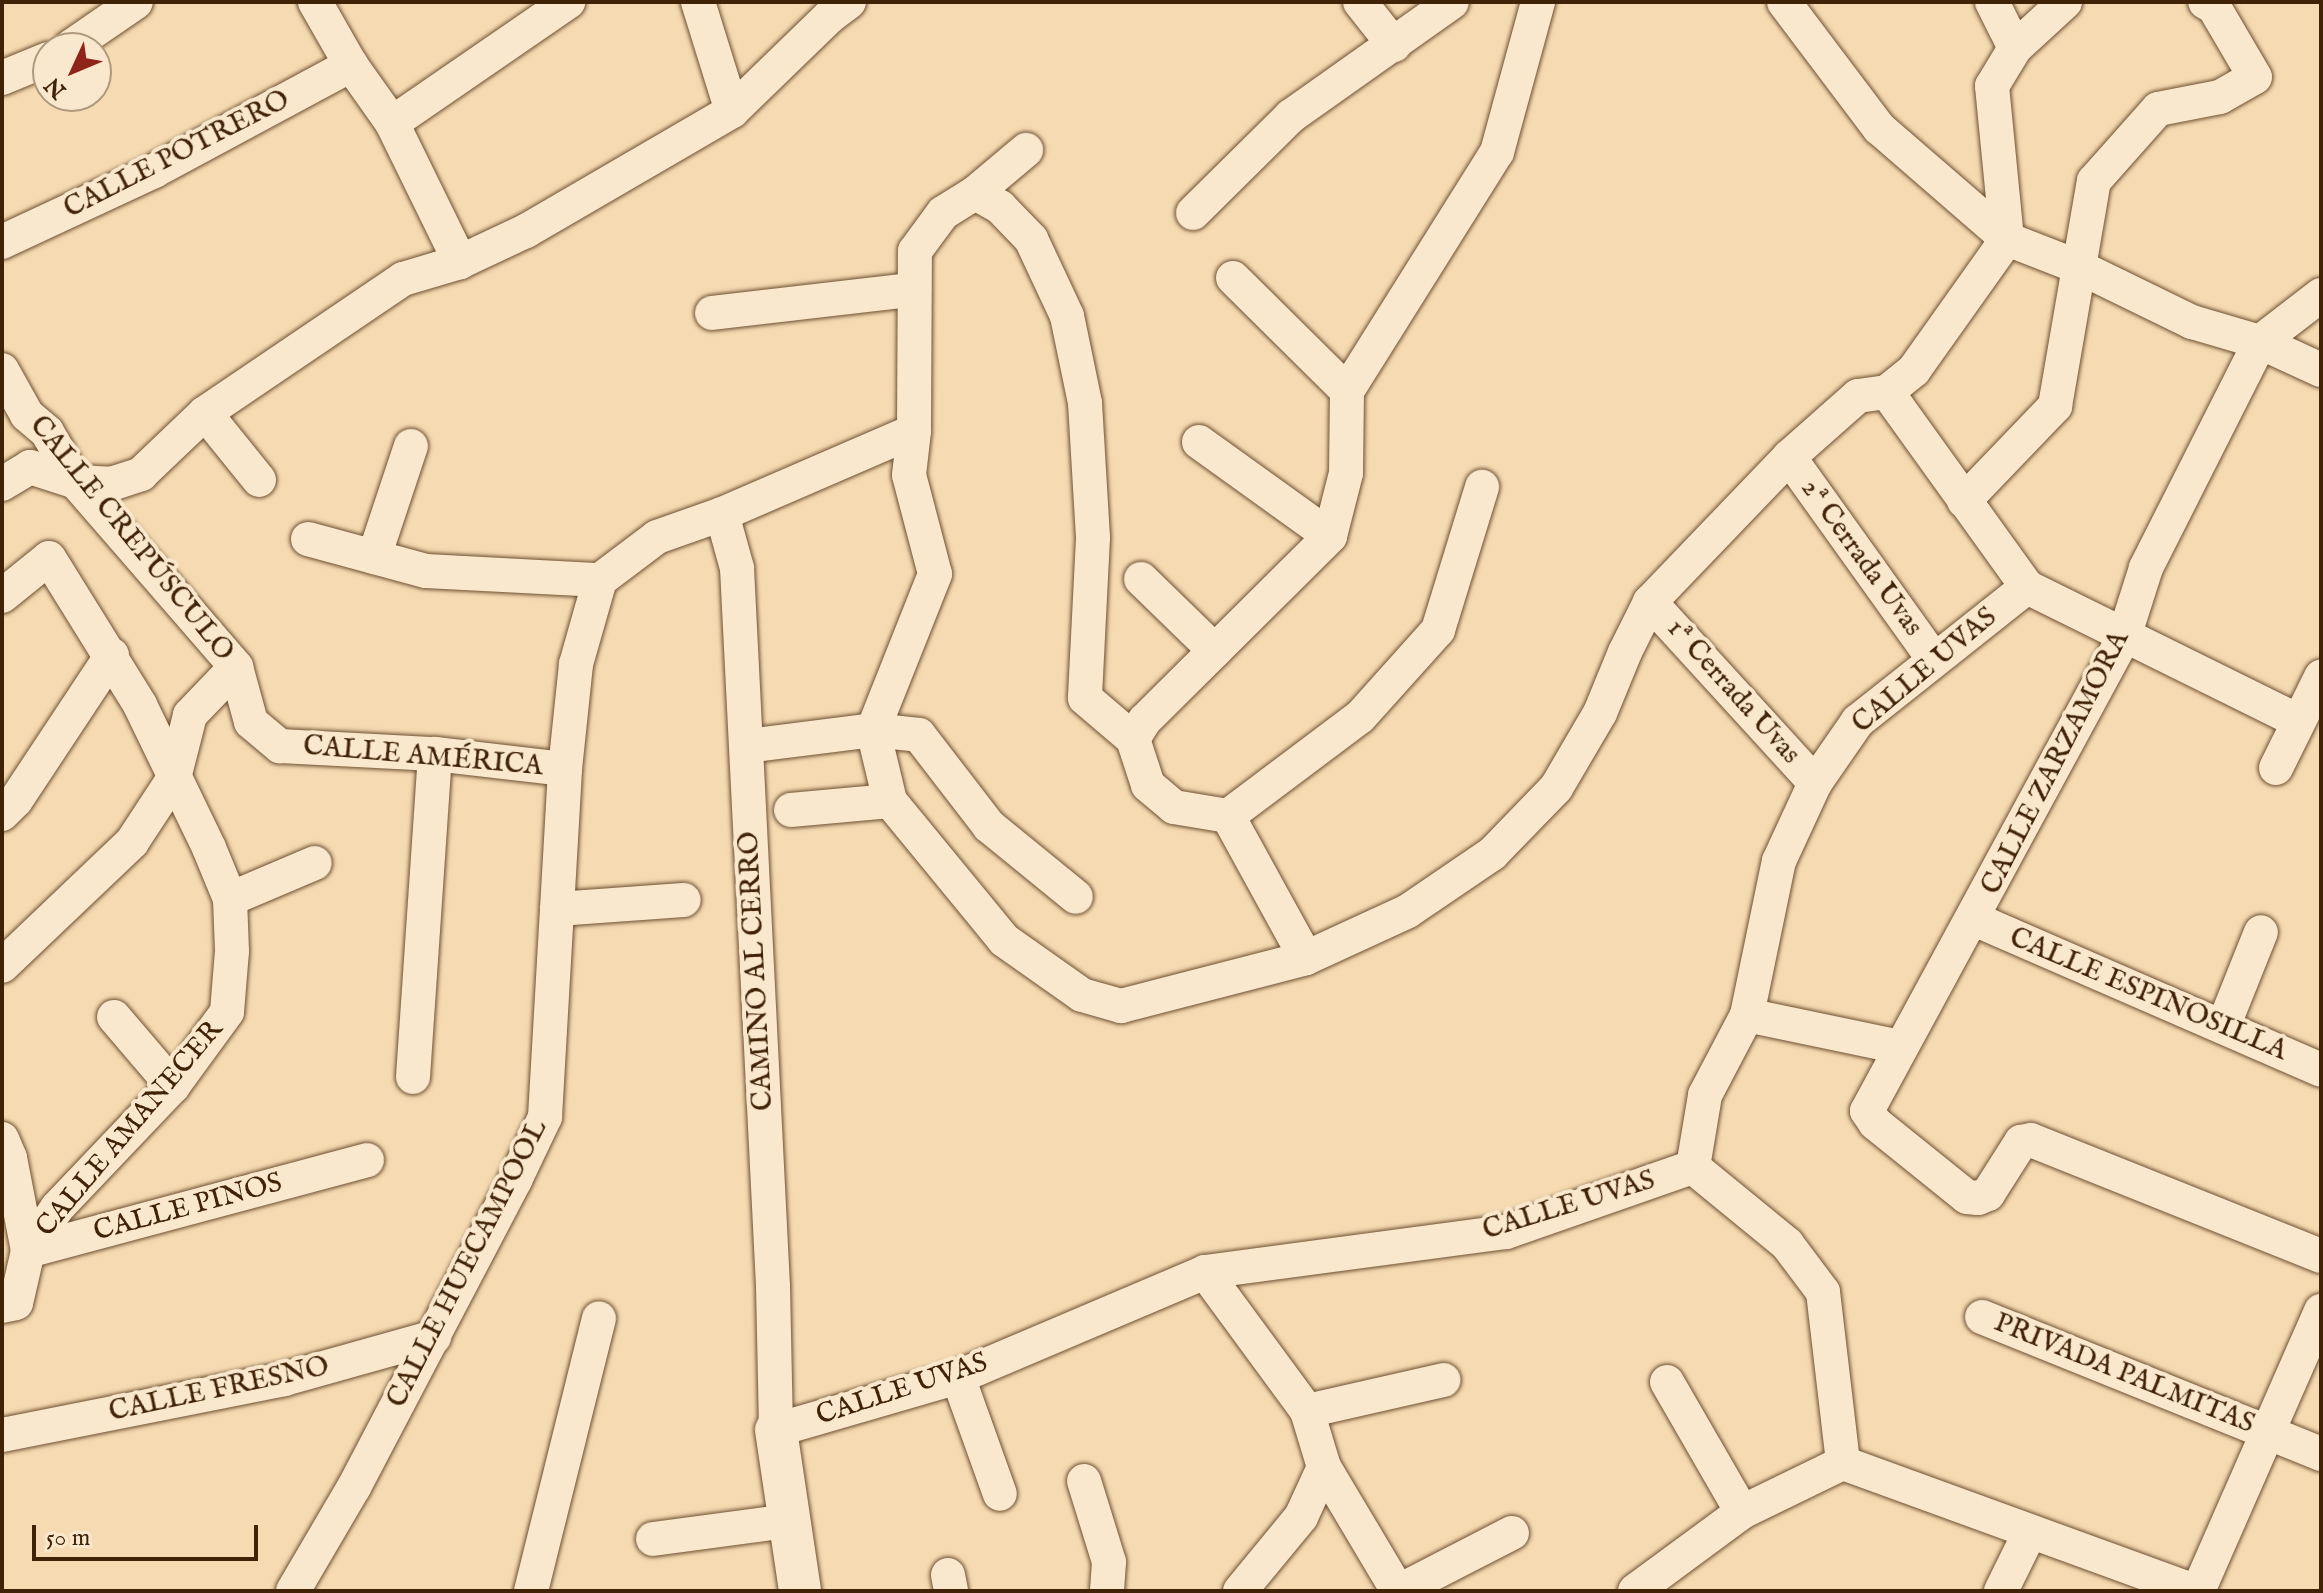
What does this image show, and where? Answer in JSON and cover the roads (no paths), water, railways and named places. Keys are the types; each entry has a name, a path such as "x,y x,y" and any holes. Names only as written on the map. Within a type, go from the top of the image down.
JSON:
{"street":[{"path":"92,32 136,2"},
{"path":"315,2 351,65 392,123 460,262"},
{"path":"392,123 568,2"},
{"path":"698,2 732,111"},
{"path":"2,484 30,467 76,482 111,484 141,474 205,413 403,279 460,262 526,231 732,111 829,17 849,2"},
{"path":"1360,2 1394,45"},
{"path":"1193,213 1291,116 1452,2"},
{"path":"1133,739 1145,720 1330,536 1346,473 1347,391 1497,152 1538,2"},
{"path":"1784,2 1879,128 2007,239 2079,267 2192,322 2260,342 2321,370"},
{"path":"1992,2 2015,48"},
{"path":"1026,150 975,193 943,213 915,251 912,290 914,431 909,475 935,574 873,730 890,801 1004,940 1082,995 1121,1006 1306,958 1408,911 1492,854 1556,788 1600,713 1650,602 1789,457 1858,396 1887,392 1914,370 2007,239 1992,86 2015,48 2065,2"},
{"path":"1964,501 2055,406 2094,181 2158,109 2220,97 2255,77 2214,7 2205,2"},
{"name":"CALLE POTRERO","path":"2,242 154,171 351,65"},
{"path":"2,78 32,66"},
{"path":"975,193 1000,207 1031,239 1067,316 1085,403 1093,538 1085,698 1133,739 1148,785 1174,807 1228,816 1360,717 1438,630 1482,487"},
{"path":"1233,278 1347,391"},
{"path":"712,313 912,290"},
{"path":"2260,342 2321,295"},
{"name":"CALLE ZARZAMORA","path":"2260,342 2146,568 2124,637 1974,919 1867,1111 1875,1123 1967,1197 1978,1198 1988,1194 2025,1139 2321,1256"},
{"name":"CALLE CREPÚSCULO","path":"2,370 27,415 47,432 76,482 236,667 251,722 280,746"},
{"path":"1887,392 2027,587 2298,721"},
{"path":"205,413 259,480"},
{"path":"308,539 426,571 600,580 657,537 722,514 914,431"},
{"path":"1199,442 1330,536"},
{"path":"374,557 411,446"},
{"name":"2ª Cerrada Uvas","path":"1789,457 1933,658"},
{"name":"CAMINO AL CERRO","path":"722,514 737,568 773,1286 776,1430"},
{"name":"CALLE AMANECER","path":"2,596 49,558 112,655 230,899 232,951 227,1012 173,1086 57,1208 28,1251"},
{"path":"1141,579 1215,651"},
{"name":"CALLE HUECAMPOOL","path":"293,1591 434,1337 545,1117 565,769 576,664 600,580"},
{"name":"CALLE UVAS","path":"776,1430 958,1377 1205,1272 1506,1232 1693,1167 1705,1095 1747,1015 1779,861 1815,783 1858,721 1933,658 2027,587"},
{"name":"1ª Cerrada Uvas","path":"1650,602 1815,783"},
{"path":"2,814 16,800 112,655"},
{"path":"2,966 132,842 174,778 190,715 236,667"},
{"path":"2276,768 2321,677"},
{"path":"747,746 873,730 919,735 989,826 1076,897"},
{"name":"CALLE AMÉRICA","path":"280,746 435,754 565,769"},
{"path":"413,1077 435,754"},
{"path":"791,810 890,801"},
{"path":"1228,816 1306,958"},
{"path":"230,899 315,863"},
{"path":"557,909 684,900"},
{"name":"CALLE ESPINOSILLA","path":"1974,919 2321,1070"},
{"path":"2223,1027 2261,932"},
{"path":"1747,1015 1900,1047"},
{"path":"114,1017 173,1086"},
{"path":"2,1139 10,1158 28,1251 16,1303 2,1306"},
{"name":"CALLE PINOS","path":"28,1251 367,1160"},
{"path":"1693,1167 1787,1244 1823,1292 1843,1463"},
{"path":"1205,1272 1307,1411 1324,1467 1399,1591 1512,1533"},
{"path":"1635,1591 1742,1512 1843,1463 2196,1591 2321,1311"},
{"name":"PRIVADA PALMITAS","path":"1982,1317 2321,1454"},
{"path":"531,1591 599,1318"},
{"name":"CALLE FRESNO","path":"2,1435 284,1379 434,1337"},
{"path":"958,1377 1000,1494"},
{"path":"1307,1411 1444,1380"},
{"path":"1667,1382 1742,1512"},
{"path":"776,1430 800,1591"},
{"path":"1240,1591 1301,1517 1324,1467"},
{"path":"1084,1481 1109,1562 1107,1591"},
{"path":"653,1539 788,1521"},
{"path":"2001,1591 2030,1532"}]}
